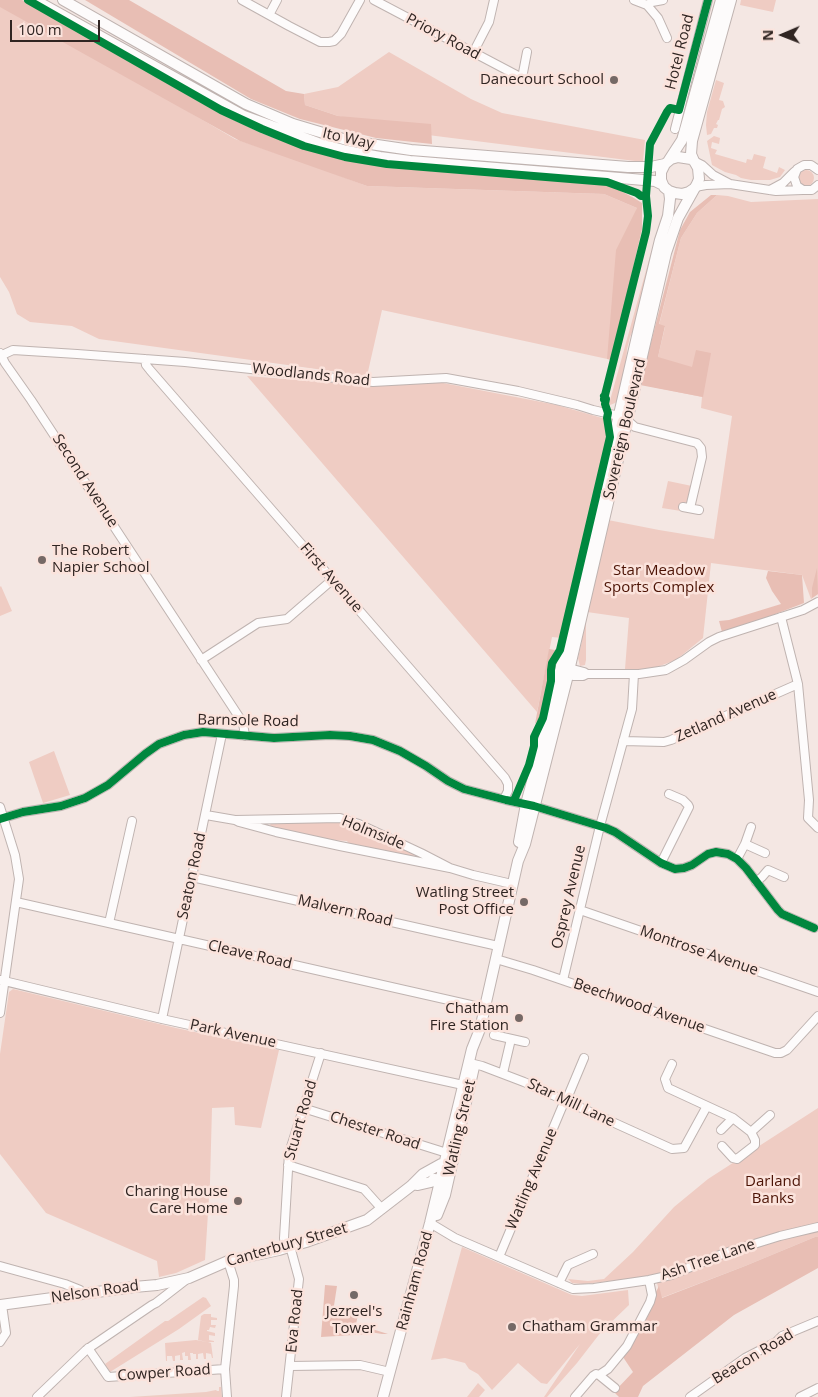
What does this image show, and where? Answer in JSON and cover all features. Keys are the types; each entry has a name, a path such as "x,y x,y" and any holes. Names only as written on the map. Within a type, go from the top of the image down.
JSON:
{"main road":[{"name":"Ito Way","path":"35,0 244,116 318,143 355,153 410,161 632,179 655,182 666,188"},
{"name":"Ito Way","path":"63,0 246,104 293,124 343,139 411,150 628,167 652,167 667,162"},
{"path":"721,0 680,144 661,172 666,188 675,194 682,194 695,188 699,180 699,172 691,154 692,141 731,0"},
{"path":"667,162 678,157 694,161"},
{"name":"Sovereign Boulevard","path":"564,670 623,418 643,310 668,216 670,199 666,188"},
{"name":"Sovereign Boulevard","path":"623,418 642,356 669,242 681,212 695,188"},
{"name":"Watling Street","path":"530,806 529,793 564,670"},
{"name":"Watling Street","path":"446,1159 463,1085 481,1038 480,1029 484,1008 518,862 519,843 564,670"},
{"name":"Watling Street","path":"430,1223 436,1217 445,1196 445,1180 471,1064"},
{"name":"Rainham Road","path":"383,1397 436,1198 445,1180 446,1159"},
{"name":"Canterbury Street","path":"189,1278 228,1262 288,1247 363,1222 410,1187 423,1174 446,1159"},
{"name":"Canterbury Street","path":"410,1187 431,1182 434,1179 445,1180"},
{"path":"410,1187 425,1188 432,1192 436,1198"},
{"name":"Nelson Road","path":"1,1305 160,1284 189,1278"}],"street":[{"path":"242,0 320,42 334,41 341,34 360,0"},
{"path":"269,15 277,0"},
{"name":"Priory Road","path":"374,0 522,78 527,52"},
{"path":"473,53 489,22 494,0"},
{"path":"634,0 647,5 658,18 667,38"},
{"path":"647,5 663,0"},
{"name":"Hotel Road","path":"675,129 708,0"},
{"path":"670,108 679,110"},
{"path":"694,161 702,165 713,175 730,184"},
{"path":"770,190 783,183 801,166 806,164 812,165 818,169"},
{"path":"796,170 794,182 803,190"},
{"path":"695,188 706,185 730,184 776,192 812,190 818,185"},
{"name":"Woodlands Road","path":"1,355 13,350 145,359 373,382 446,378 518,391 623,418 635,427 694,442 700,447 702,457 687,508 699,510"},
{"name":"Second Avenue","path":"1,355 243,723 245,736"},
{"name":"First Avenue","path":"145,359 146,365 150,370 505,778 508,782 508,791 504,799"},
{"path":"201,660 258,623 287,619 332,580"},
{"path":"564,670 587,674 634,674 666,670 719,637 803,610 817,603"},
{"path":"781,617 798,684 810,800 808,818 818,828"},
{"name":"Osprey Avenue","path":"563,980 600,826 632,709 634,674"},
{"name":"Zetland Avenue","path":"623,741 664,742 671,740 798,684"},
{"name":"Barnsole Road","path":"2,818 23,812 61,806 85,798 108,785 153,748 184,735 202,732 274,738 336,735 366,738 387,745 407,754 457,786 600,826 615,832 661,863"},
{"name":"Seaton Road","path":"162,1019 222,734"},
{"name":"Barnsole Road","path":"504,799 506,797 522,797 529,793"},
{"path":"668,794 684,800 689,807 661,863 675,869 684,868 708,854 716,852 728,854 737,859 746,868 782,914 814,928"},
{"path":"0,807 17,864 19,879 2,981 0,1013"},
{"name":"Holmside","path":"206,815 235,820 340,846 450,868 512,884"},
{"path":"263,828 264,818"},
{"name":"Holmside","path":"235,820 340,818 359,824 450,868"},
{"path":"110,923 132,821"},
{"path":"737,859 751,828"},
{"path":"745,844 765,853"},
{"name":"Holmside","path":"418,862 421,853"},
{"path":"756,882 768,870 784,877"},
{"name":"Malvern Road","path":"192,877 498,946"},
{"name":"Cleave Road","path":"16,902 484,1008"},
{"name":"Montrose Avenue","path":"580,910 818,992"},
{"name":"Beechwood Avenue","path":"496,959 563,980 774,1053 782,1053 818,1016"},
{"name":"Park Avenue","path":"2,981 162,1019 463,1085"},
{"path":"494,1035 525,1042"},
{"path":"503,1074 511,1039"},
{"name":"Stuart Road","path":"288,1247 284,1238 289,1150 321,1053"},
{"name":"Watling Avenue","path":"498,1257 584,1058"},
{"name":"Star Mill Lane","path":"471,1064 524,1082 672,1149 684,1148 707,1106"},
{"path":"672,1064 666,1079 668,1088 733,1118 751,1132 755,1140 755,1145 737,1159 733,1158 722,1146"},
{"name":"Chester Road","path":"303,1108 446,1159"},
{"path":"751,1132 770,1115"},
{"path":"721,1130 733,1118"},
{"path":"288,1165 364,1189 382,1209"},
{"name":"Ash Tree Lane","path":"430,1223 455,1238 573,1289 594,1288 671,1275 752,1244 818,1227"},
{"name":"Eva Road","path":"286,1397 299,1279 288,1247"},
{"path":"559,1283 568,1265 593,1254"},
{"path":"227,1397 225,1370 234,1286 228,1262"},
{"path":"0,1266 62,1283 80,1290 82,1294"},
{"name":"Canterbury Street","path":"37,1397 88,1348 156,1303 189,1278"},
{"path":"575,1397 593,1376 599,1375 608,1369 627,1346 651,1298 649,1280"},
{"path":"55,1282 62,1289 64,1296"},
{"path":"160,1284 165,1291 163,1296"},
{"path":"152,1304 158,1295 160,1284"},
{"path":"0,1342 6,1333 1,1305"},
{"name":"Beacon Road","path":"690,1397 745,1358 776,1342 782,1336 818,1321"},
{"name":"Cowper Road","path":"88,1348 108,1377 225,1370"},
{"path":"290,1366 360,1365 390,1372"},
{"path":"599,1375 615,1388"},
{"path":"800,1397 818,1388"}],"green space":[{"path":"741,0 776,0 773,12 740,5"},
{"path":"0,1 235,139 367,186 604,194 637,208 612,360 382,310 367,376 99,339 72,326 30,322 17,314 9,292 0,277"},
{"path":"389,52 471,99 502,113 645,140 643,162 420,134 338,116 305,105 304,94 338,87"},
{"path":"716,80 724,83 719,100 723,101 725,107 722,109 716,124 718,125 717,128 714,128 711,134 707,135 707,112"},
{"path":"714,136 720,138 719,144 712,142 711,148 717,150 715,154 746,163 747,159 752,160 754,154 766,157 763,168 777,173 779,167 785,170 780,177 770,180 751,180 725,172 712,165 707,141"},
{"path":"806,170 814,178 806,186 798,178"},
{"name":"Star Meadow Sports Complex","path":"717,195 751,202 818,199 818,594 811,599 802,575 711,563 703,638 676,660 657,667 634,670 625,669 629,618 587,612 608,520 714,539 732,416 701,408 702,397 648,386 658,357 665,327 659,325 681,238 697,213"},
{"path":"652,249 637,322 627,349 626,365 618,400 610,405 609,404"},
{"path":"247,376 377,386 438,382 557,405 607,418 610,435 562,638 552,637 537,712"},
{"path":"668,481 692,486 688,502 682,503 681,511 662,508"},
{"path":"0,587 12,611 0,616"},
{"path":"586,622 586,660 585,665 580,666 578,658 582,632"},
{"path":"54,751 70,795 43,803 29,762"},
{"path":"271,821 334,821 340,823 341,826 352,826 371,833 415,853 414,860 349,844 347,841 332,840 270,827"},
{"path":"13,989 176,1028 279,1050 261,1128 235,1125 234,1107 212,1108 205,1260 176,1273 159,1277 157,1261 46,1213 0,1154 0,1054 9,992"},
{"name":"Darland Banks","path":"818,1108 818,1223 784,1234 818,1227 818,1237 661,1298 657,1283 776,1237 639,1278 583,1284 572,1283 568,1279 588,1281 604,1279 633,1252 674,1207 708,1179"},
{"name":"Chatham Grammar","path":"462,1247 572,1295 582,1296 628,1290 629,1305 601,1332 547,1397 544,1397 580,1344 547,1384 541,1383 518,1363 492,1390 465,1363 445,1358 431,1360"},
{"path":"203,1297 206,1298 211,1306 179,1329 110,1372 105,1364 165,1321 168,1321"},
{"path":"211,1314 211,1317 217,1318 217,1320 211,1320 211,1325 216,1325 215,1328 210,1327 207,1330 215,1333 215,1336 209,1335 209,1340 214,1342 208,1342 211,1343 213,1358 211,1354 206,1353 206,1359 204,1359 203,1353 198,1354 198,1359 196,1359 196,1354 190,1353 191,1360 188,1360 185,1352 182,1353 183,1360 180,1360 180,1355 175,1356 175,1361 173,1361 172,1356 167,1356 166,1361 165,1343 196,1340 207,1342 198,1340 201,1316"},
{"path":"478,1383 485,1390 479,1397 467,1397"},
{"path":"219,1387 221,1387 222,1397 130,1397 219,1391"}],"shaded area":[{"path":"0,0 22,0 217,112 261,133 302,148 336,158 393,168 607,185 634,198 642,203 642,229 612,360 607,359 616,250 637,208 604,194 367,186 240,141 0,7"},
{"path":"85,0 129,0 286,91 304,94 305,105 338,116 431,124 432,144 376,138 300,119 251,99"},
{"path":"711,195 717,195 697,213 681,238 659,324 665,326 658,357 692,367 696,350 711,353 703,397 640,385 680,230 690,212"},
{"path":"817,568 818,594 812,598 812,588"},
{"path":"768,571 802,575 804,603 742,627 722,632 719,621 729,620 781,604 766,578"},
{"path":"549,649 555,650 549,669 551,677 540,717 535,724"},
{"path":"818,1237 818,1268 734,1315 643,1386 638,1397 619,1397 614,1392 633,1372 623,1357 659,1286 662,1298"},
{"path":"325,1285 337,1286 333,1312 350,1316 353,1309 357,1311 358,1315 356,1324 388,1334 370,1332 369,1334 321,1337"}],"cycle path":[{"path":"28,0 221,110 304,146 345,157 387,164 607,182 641,196 646,196"},
{"path":"604,399 646,232 648,216 646,196 650,144 670,108 679,110 708,0"},
{"path":"515,798 529,765 534,746 534,737 543,718 551,681 552,663 560,650 610,437 608,413 605,404 606,399 604,396"},
{"path":"0,819 23,812 61,806 85,798 108,785 159,744 184,735 203,732 274,738 330,735 350,736 373,740 400,751 464,789 534,806 606,828 661,863 675,869 692,865 708,854 716,852 728,854 737,859 746,868 782,914 814,928"}],"place":[{"name":"Danecourt School","path":"614,80"},
{"name":"The Robert Napier School","path":"42,560"},
{"name":"Watling Street Post Office","path":"524,902"},
{"name":"Chatham Fire Station","path":"519,1018"},
{"name":"Charing House Care Home","path":"238,1201"},
{"name":"Jezreel's Tower","path":"354,1295"},
{"name":"Chatham Grammar","path":"512,1327"}]}
